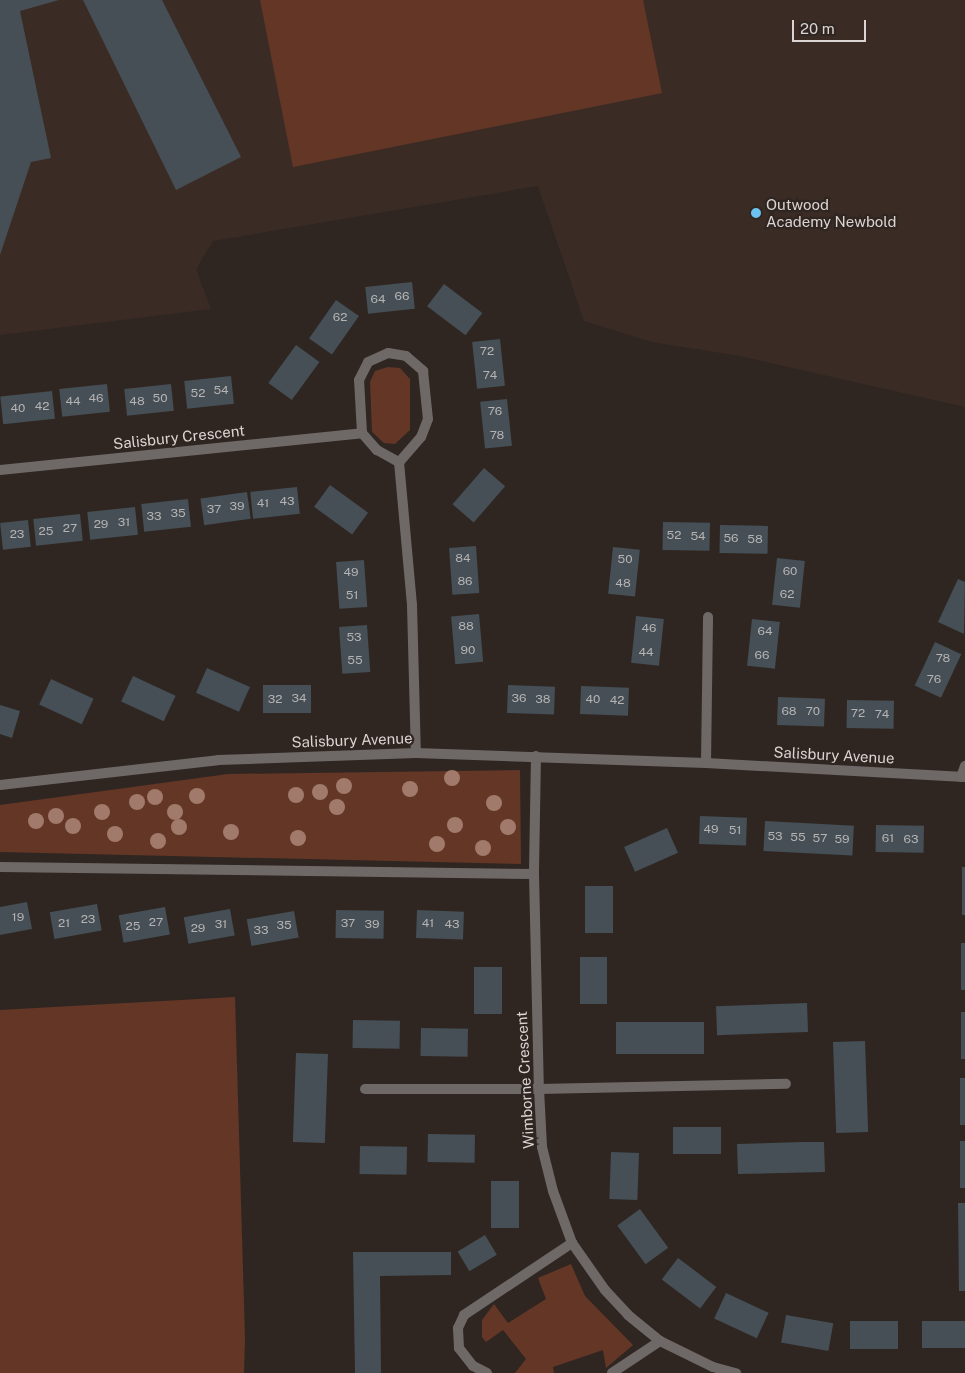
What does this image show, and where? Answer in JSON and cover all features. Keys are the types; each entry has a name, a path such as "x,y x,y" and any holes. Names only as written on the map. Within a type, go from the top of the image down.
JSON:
{"street":[{"path":"399,462 377,450 362,433 360,380 368,362 388,353 406,356 423,371 428,419 421,437 399,462 412,605 416,753"},
{"name":"Salisbury Crescent","path":"0,470 362,433"},
{"path":"706,763 708,617"},
{"name":"Salisbury Avenue","path":"0,785 218,760 416,753 706,763 963,777 965,766"},
{"name":"Wimborne Crescent","path":"536,756 534,874 539,1089 542,1147 553,1191 572,1243 605,1290 628,1315 660,1341 713,1367 736,1373"},
{"path":"0,867 534,874"},
{"path":"365,1089 539,1089 786,1084"},
{"path":"486,1373 473,1366 458,1348 458,1328 464,1315 572,1243"},
{"path":"612,1373 660,1341"}],"shaded area":[{"name":"Outwood Academy Newbold","path":"0,0 965,0 965,407 740,356 652,342 584,321 538,186 213,241 196,269 211,309 0,335"},
{"path":"260,0 643,0 662,93 293,167"},
{"path":"388,367 400,368 410,379 410,430 395,444 384,443 372,432 370,382 375,371"},
{"path":"520,770 521,864 0,852 0,805 228,774"},
{"path":"235,997 245,1339 244,1373 0,1373 0,1010"},
{"path":"571,1264 585,1296 633,1345 606,1368 603,1350 553,1367 554,1373 515,1373 526,1359 503,1330 486,1342 482,1337 482,1320 494,1304 508,1323 546,1299 538,1278"}],"building":[{"path":"0,0 59,0 20,11 51,158 31,162 0,255"},
{"path":"83,0 162,0 241,157 176,190"},
{"path":"412,282 415,309 368,314 365,287"},
{"path":"444,284 482,313 465,335 427,306"},
{"path":"336,300 359,316 332,355 309,339"},
{"path":"500,339 505,386 477,389 472,342"},
{"path":"296,345 319,362 292,400 268,383"},
{"path":"231,376 234,404 187,409 184,381"},
{"path":"107,384 110,412 62,417 59,389"},
{"path":"171,384 174,411 127,416 124,389"},
{"path":"52,391 55,419 3,424 0,396"},
{"path":"507,399 512,446 485,449 480,402"},
{"path":"484,468 505,486 474,523 453,504"},
{"path":"330,485 368,513 352,534 314,507"},
{"path":"297,487 300,514 253,519 250,492"},
{"path":"247,492 251,519 204,525 200,499"},
{"path":"188,499 191,527 144,532 141,504"},
{"path":"135,507 138,535 90,540 87,512"},
{"path":"80,514 83,541 36,546 33,519"},
{"path":"28,520 31,547 3,550 0,523"},
{"path":"663,522 710,523 710,551 663,550"},
{"path":"720,525 768,526 768,554 720,553"},
{"path":"476,546 479,593 452,595 449,548"},
{"path":"613,547 640,550 635,597 608,594"},
{"path":"777,558 805,561 800,608 772,605"},
{"path":"364,560 367,607 339,609 336,562"},
{"path":"958,579 965,582 964,634 938,622"},
{"path":"479,614 483,662 455,664 451,616"},
{"path":"636,616 664,619 659,666 631,663"},
{"path":"752,619 780,622 775,669 747,666"},
{"path":"367,625 370,672 342,674 339,627"},
{"path":"935,642 961,654 941,698 915,686"},
{"path":"207,668 250,687 239,712 196,693"},
{"path":"133,676 176,696 164,721 121,701"},
{"path":"51,679 94,699 82,724 39,704"},
{"path":"263,685 311,685 311,713 263,713"},
{"path":"508,685 555,687 554,715 507,713"},
{"path":"581,686 629,688 628,716 580,714"},
{"path":"778,697 825,699 824,727 777,725"},
{"path":"847,700 894,701 894,729 847,728"},
{"path":"0,705 20,711 12,738 0,734"},
{"path":"700,816 747,818 746,846 699,844"},
{"path":"765,821 854,826 852,856 763,851"},
{"path":"876,825 924,826 924,853 876,852"},
{"path":"667,828 678,853 635,872 624,847"},
{"path":"962,867 965,867 965,915 962,915"},
{"path":"585,886 613,886 613,933 585,933"},
{"path":"27,902 32,929 0,935 0,907"},
{"path":"97,904 102,931 54,939 50,912"},
{"path":"165,907 170,935 124,943 119,915"},
{"path":"230,909 235,936 188,944 184,917"},
{"path":"336,910 384,911 384,939 336,938"},
{"path":"417,910 464,912 463,940 416,938"},
{"path":"294,911 299,938 251,946 247,919"},
{"path":"961,943 965,943 965,990 961,990"},
{"path":"580,957 607,957 607,1004 580,1004"},
{"path":"474,967 502,967 502,1014 474,1014"},
{"path":"807,1003 808,1032 717,1035 716,1006"},
{"path":"961,1012 965,1012 965,1059 961,1059"},
{"path":"353,1020 400,1021 400,1049 353,1048"},
{"path":"616,1022 704,1022 704,1054 616,1054"},
{"path":"421,1028 468,1029 468,1057 421,1056"},
{"path":"865,1041 868,1132 836,1133 833,1042"},
{"path":"296,1053 328,1054 325,1143 293,1142"},
{"path":"960,1078 965,1078 965,1125 960,1125"},
{"path":"673,1127 721,1127 721,1154 673,1154"},
{"path":"428,1134 475,1135 475,1163 428,1162"},
{"path":"960,1141 965,1141 965,1188 960,1188"},
{"path":"824,1142 825,1172 738,1174 737,1144"},
{"path":"360,1146 407,1147 407,1175 360,1174"},
{"path":"611,1152 639,1153 637,1200 609,1199"},
{"path":"491,1181 519,1181 519,1228 491,1228"},
{"path":"958,1203 965,1203 965,1291 959,1291"},
{"path":"640,1209 668,1248 646,1264 617,1225"},
{"path":"485,1235 497,1255 469,1271 458,1251"},
{"path":"353,1252 451,1252 451,1275 380,1276 381,1373 355,1373"},
{"path":"678,1258 716,1287 700,1308 662,1280"},
{"path":"726,1293 769,1313 757,1338 714,1318"},
{"path":"786,1315 833,1323 828,1351 781,1343"},
{"path":"850,1321 898,1321 898,1349 850,1349"},
{"path":"922,1321 965,1321 965,1348 922,1348"}],"place":[{"name":"Outwood Academy Newbold","path":"756,213"}]}
